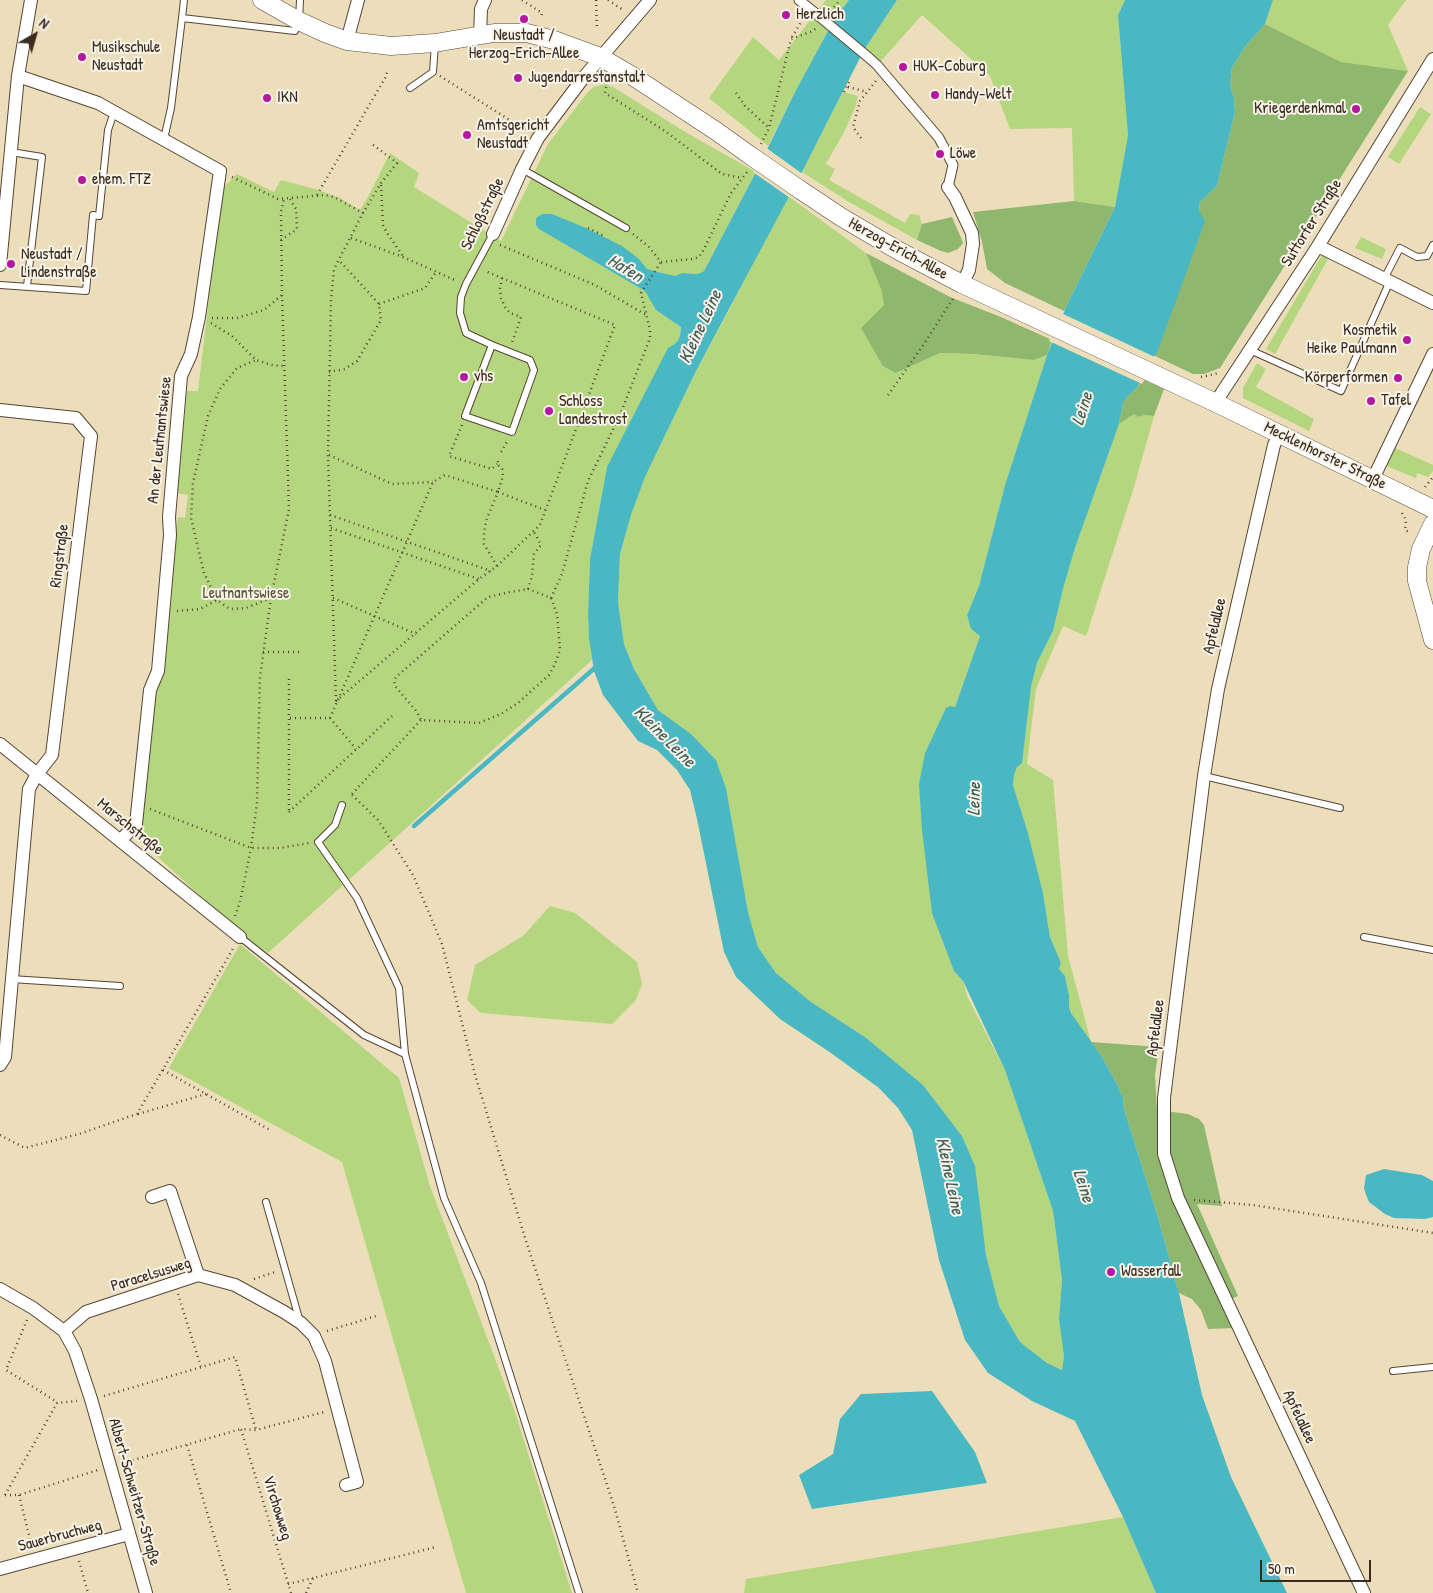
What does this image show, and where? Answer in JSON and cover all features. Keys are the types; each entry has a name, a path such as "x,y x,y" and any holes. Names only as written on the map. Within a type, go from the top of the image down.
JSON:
{"main road":[{"path":"262,0 299,21 347,41 391,46 434,43"},
{"name":"Herzog-Erich-Allee","path":"434,43 494,33 527,33 575,46 600,57 716,130 841,217 899,251 962,284 1216,403"},
{"name":"Mecklenhorster Straße","path":"1216,403 1433,509"},
{"path":"1433,524 1421,549 1417,567 1417,581 1433,640"}],"street":[{"path":"0,265 18,76 31,0"},
{"path":"347,41 358,0"},
{"path":"480,36 481,9 485,0"},
{"name":"Schloßstraße","path":"491,237 538,138 600,57 650,0"},
{"path":"799,0 884,72 939,138 953,165 948,187 955,197 972,233 974,244 969,270 962,284"},
{"name":"Suttorfer Straße","path":"1216,403 1318,246 1433,59"},
{"path":"18,76 98,103 220,171"},
{"name":"An der Leutnantswiese","path":"121,840 136,824 150,690 158,671 181,376 191,354 202,318 220,171"},
{"path":"1318,246 1433,303"},
{"path":"1372,478 1433,354"},
{"name":"Ringstraße","path":"0,410 76,418 91,436 52,756 37,774 29,789 5,1056 0,1065"},
{"name":"Apfelallee","path":"1279,434 1274,445 1218,689 1204,776 1164,1098 1164,1154 1178,1198 1364,1593"},
{"name":"Marschstraße","path":"0,744 235,933"},
{"path":"152,1197 170,1191 198,1275"},
{"name":"Paracelsusweg","path":"64,1331 86,1312 198,1275 235,1284 301,1323 314,1336 325,1361 357,1482 346,1485"},
{"name":"Albert-Schweitzer-Straße","path":"0,1288 33,1308 64,1331 75,1351 111,1466 146,1593"},
{"name":"Sauerbruchweg","path":"0,1569 129,1534"}],"lane":[{"path":"163,140 171,108 184,0"},
{"path":"182,18 295,31 299,21 300,0"},
{"path":"410,88 433,72 434,43"},
{"path":"0,285 86,291 93,215 99,216 108,130 114,112"},
{"path":"11,152 42,157 27,286"},
{"path":"522,170 626,228"},
{"name":"Schloßstraße","path":"491,237 466,284 461,297 460,313 466,333 530,360 534,370 512,432 465,416 492,345"},
{"path":"1250,350 1341,391 1400,248 1417,258 1428,256 1433,245"},
{"path":"1204,776 1340,808"},
{"path":"342,806 335,825 318,842 357,898 399,988 405,1054 444,1198 481,1283 579,1593"},
{"path":"235,933 364,1035 405,1054"},
{"path":"1364,937 1433,950"},
{"path":"11,979 120,986"},
{"path":"266,1202 301,1323"},
{"path":"1393,1371 1433,1368"}],"path":[{"path":"522,0 542,13 541,19"},
{"path":"596,0 597,30"},
{"path":"608,0 634,19"},
{"path":"791,39 796,28"},
{"path":"317,195 388,70"},
{"path":"433,72 538,138"},
{"path":"861,138 853,126 860,101 884,72"},
{"path":"608,82 606,93 665,131 722,174 743,178"},
{"path":"844,92 849,82"},
{"path":"848,87 867,92"},
{"path":"736,93 745,106 769,128"},
{"path":"336,701 328,455 329,372 334,270 363,213 397,163 372,144"},
{"path":"220,171 278,199 317,195 334,197 363,213"},
{"path":"382,183 383,225 403,257"},
{"path":"281,240 297,229 296,208 290,198"},
{"path":"138,1114 235,933 251,848 257,803 260,676 271,598 289,509 281,240 281,212 284,199"},
{"path":"588,228 604,236"},
{"path":"491,237 595,285 647,316"},
{"path":"351,238 403,257 466,284"},
{"path":"329,372 345,369 357,360 381,320 379,304 338,260"},
{"path":"421,720 479,723 500,714 518,703 539,686 556,664 560,650 557,614 551,598 562,574 588,481 620,415 650,338 641,293 661,262"},
{"path":"336,701 497,566 540,525 615,324 474,267"},
{"path":"379,304 425,288 436,272"},
{"path":"502,278 501,298 505,307 510,313 521,317 512,340"},
{"path":"888,395 924,344 962,284"},
{"path":"202,318 237,318 264,310 282,295"},
{"path":"202,318 232,336 256,360 272,365 284,366"},
{"path":"256,360 237,368 220,389 208,416 193,483 191,518 204,573 217,600 230,608 246,608 266,598 271,598"},
{"path":"1198,377 1218,372 1229,381"},
{"path":"462,425 449,456 492,469 499,459"},
{"path":"328,455 392,484 434,482 445,475 546,510"},
{"path":"497,464 502,469 503,476 486,521 484,532 484,544 497,566"},
{"path":"1425,487 1433,476"},
{"path":"330,718 434,482"},
{"path":"330,515 491,570"},
{"path":"330,528 479,580"},
{"path":"528,589 532,576 534,554 541,544 534,532"},
{"path":"421,720 417,712 395,686 394,681 396,677 488,597 528,589 551,598"},
{"path":"333,598 416,634"},
{"path":"163,610 180,611 200,608 217,600"},
{"path":"264,652 302,652"},
{"path":"289,680 290,812 392,716"},
{"path":"290,718 330,718"},
{"path":"330,718 356,749"},
{"path":"342,806 421,720"},
{"path":"352,795 378,820 412,875 442,944 479,1087 526,1242 614,1506 638,1593"},
{"path":"138,804 251,848 280,848 318,842"},
{"path":"163,1070 270,1130"},
{"path":"0,1135 25,1148 79,1134 206,1094"},
{"path":"1178,1198 1252,1205 1433,1233"},
{"path":"235,1284 286,1269"},
{"path":"174,1283 201,1367"},
{"path":"33,1308 6,1370 58,1402 91,1400 235,1357 256,1430"},
{"path":"314,1336 376,1316"},
{"path":"5,1495 58,1402"},
{"path":"0,1492 5,1495 18,1495 241,1429 256,1430 338,1409"},
{"name":"Virchowweg","path":"241,1429 291,1593"},
{"path":"187,1445 231,1593"},
{"path":"18,1495 36,1560"},
{"path":"288,1584 436,1547"},
{"path":"75,1549 88,1593"},
{"path":"306,1593 313,1578"}],"green space":[{"path":"826,0 849,0 835,18 768,146 709,98 753,37 779,60"},
{"path":"897,0 1125,0 1118,15 1128,135 1115,207 1074,201 1072,128 1010,129 990,76 922,15 880,62 864,50"},
{"path":"1273,0 1406,0 1388,25 1408,71 1341,62 1265,24"},
{"path":"1265,24 1341,62 1408,71 1220,368 1204,374 1193,374 1155,356 1199,211 1200,202 1217,186 1235,112 1234,98 1230,85 1232,68 1244,48"},
{"name":"Leutnantswiese","path":"605,84 756,172 704,271 698,274 682,273 675,276 658,272 656,310 681,326 680,336 607,467 590,559 588,614 592,660 268,953 242,934 137,838 178,517 185,518 188,495 177,493 187,391 198,391 222,189 237,174 274,192 281,180 338,197 360,210 390,153 419,173 414,187 501,241 548,144 588,92 594,87"},
{"path":"843,92 858,96 855,108 844,132 826,164 835,169 829,180 905,223 910,214 919,215 922,224 917,240 849,202 802,172"},
{"path":"1420,107 1431,114 1399,164 1388,157"},
{"path":"788,196 866,253 881,289 896,373 940,353 1034,360 1047,355 1005,485 979,586 967,615 971,629 980,636 955,707 954,971 963,981 968,998 1005,1070 1053,1211 1062,1280 1059,1319 1064,1357 1062,1370 1047,1363 1020,1342 999,1306 986,1255 974,1166 962,1136 923,1085 865,1037 811,1002 776,973 758,947 748,912 726,788 716,760 691,734 658,710 634,669 624,644 618,602 620,554 631,515 645,477 696,371"},
{"path":"1074,201 1115,207 1064,311 1005,283 987,269 982,242 973,212"},
{"path":"952,217 963,243 958,249 948,253 917,240 922,224"},
{"path":"1361,237 1386,249 1382,259 1355,248"},
{"path":"866,253 950,297 1052,340 1047,355 1034,360 940,353 896,373 883,366 861,328 884,305 881,289"},
{"path":"1322,255 1328,259 1275,354 1266,349"},
{"path":"1257,363 1266,369 1256,387 1314,419 1309,431 1243,398 1243,388"},
{"path":"1142,379 1164,389 1154,416 1145,415 1138,417 1134,414 1119,424 1123,403 1136,389"},
{"path":"1134,414 1138,417 1145,415 1154,416 1134,487 1086,636 1063,626 1036,689 1027,764 1053,780 1068,956 1091,1042 1074,1019 1069,1006 1069,994 1065,976 1059,969 1061,963 1050,937 1043,893 1028,833 1013,785 1037,663 1053,631 1075,548 1119,424"},
{"path":"1393,447 1433,465 1433,471 1428,477 1417,473 1416,478 1384,465"},
{"path":"550,906 575,913 637,962 642,984 636,1000 612,1024 481,1013 467,1000 475,965 523,936"},
{"path":"240,944 399,1078 430,1186 514,1409 572,1593 466,1593 342,1162 169,1068"},
{"path":"1091,1042 1159,1047 1155,1075 1157,1110 1188,1114 1199,1119 1204,1125 1222,1206 1197,1204 1238,1296 1224,1302 1235,1328 1208,1329 1201,1310 1192,1299 1179,1293 1157,1214 1124,1109 1123,1098 1102,1057"},
{"path":"1123,1517 1156,1593 744,1593 746,1579"}],"water":[{"path":"849,0 897,0 864,50 801,174 696,371 645,477 631,515 620,554 618,602 624,644 634,669 658,710 691,734 716,760 726,788 748,912 758,947 776,973 811,1002 865,1037 923,1085 962,1136 975,1166 986,1255 999,1306 1020,1342 1047,1363 1062,1370 1064,1357 1059,1319 1062,1280 1053,1211 1005,1070 963,981 954,971 932,913 922,830 919,784 925,753 946,708 950,706 955,707 980,636 971,629 967,615 979,586 1005,485 1047,355 1066,307 1115,207 1128,135 1118,15 1125,0 1273,0 1265,24 1244,48 1232,68 1230,85 1234,98 1235,112 1217,186 1200,202 1199,211 1205,221 1158,350 1136,389 1123,403 1119,424 1075,548 1053,631 1037,663 1031,687 1022,763 1017,767 1013,785 1028,833 1043,893 1050,937 1061,963 1059,969 1065,976 1071,1013 1102,1057 1123,1098 1124,1109 1157,1214 1179,1293 1202,1395 1231,1477 1287,1593 1156,1593 1123,1517 1075,1421 1032,1401 988,1373 965,1340 939,1260 912,1130 898,1108 879,1088 780,1019 736,977 724,952 690,790 677,770 657,750 638,741 603,695 594,671 589,639 588,614 590,559 607,467 668,348 678,340 681,327 656,310 645,291 539,229 536,225 536,218 542,214 552,214 586,228 622,246 639,259 647,269 675,276 682,273 698,274 704,271 795,92 835,18"},
{"path":"1384,1169 1422,1175 1433,1181 1433,1217 1425,1219 1394,1218 1369,1202 1364,1188 1366,1175"},
{"path":"932,1391 975,1452 987,1483 812,1509 799,1475 833,1454 840,1419 861,1394"}],"pier":[{"path":"765,147 804,175 790,198 753,172"},
{"path":"1061,313 1157,358 1142,384 1049,341"}],"waterway":[{"path":"414,826 597,666"}],"place":[{"name":"Herzlich","path":"786,15"},
{"name":"Neustadt / Herzog-Erich-Allee","path":"524,19"},
{"name":"Musikschule Neustadt","path":"82,57"},
{"name":"HUK-Coburg","path":"903,67"},
{"name":"Jugendarrestanstalt","path":"518,78"},
{"name":"Handy-Welt","path":"935,95"},
{"name":"IKN","path":"267,98"},
{"name":"Kriegerdenkmal","path":"1356,109"},
{"name":"Amtsgericht Neustadt","path":"467,135"},
{"name":"Löwe","path":"940,154"},
{"name":"ehem. FTZ","path":"82,180"},
{"name":"Neustadt / Lindenstraße","path":"11,264"},
{"name":"Kosmetik Heike Paulmann","path":"1407,340"},
{"name":"vhs","path":"464,377"},
{"name":"Körperformen","path":"1398,378"},
{"name":"Tafel","path":"1371,401"},
{"name":"Schloss Landestrost","path":"549,411"},
{"name":"Wasserfall","path":"1111,1272"}],"water label":[{"name":"Hafen","path":"625,269"},
{"name":"Kleine Leine","path":"701,327"},
{"name":"Leine","path":"1083,409"},
{"name":"Kleine Leine","path":"664,737"},
{"name":"Leine","path":"975,799"},
{"name":"Kleine Leine","path":"949,1176"},
{"name":"Leine","path":"1083,1186"}]}
